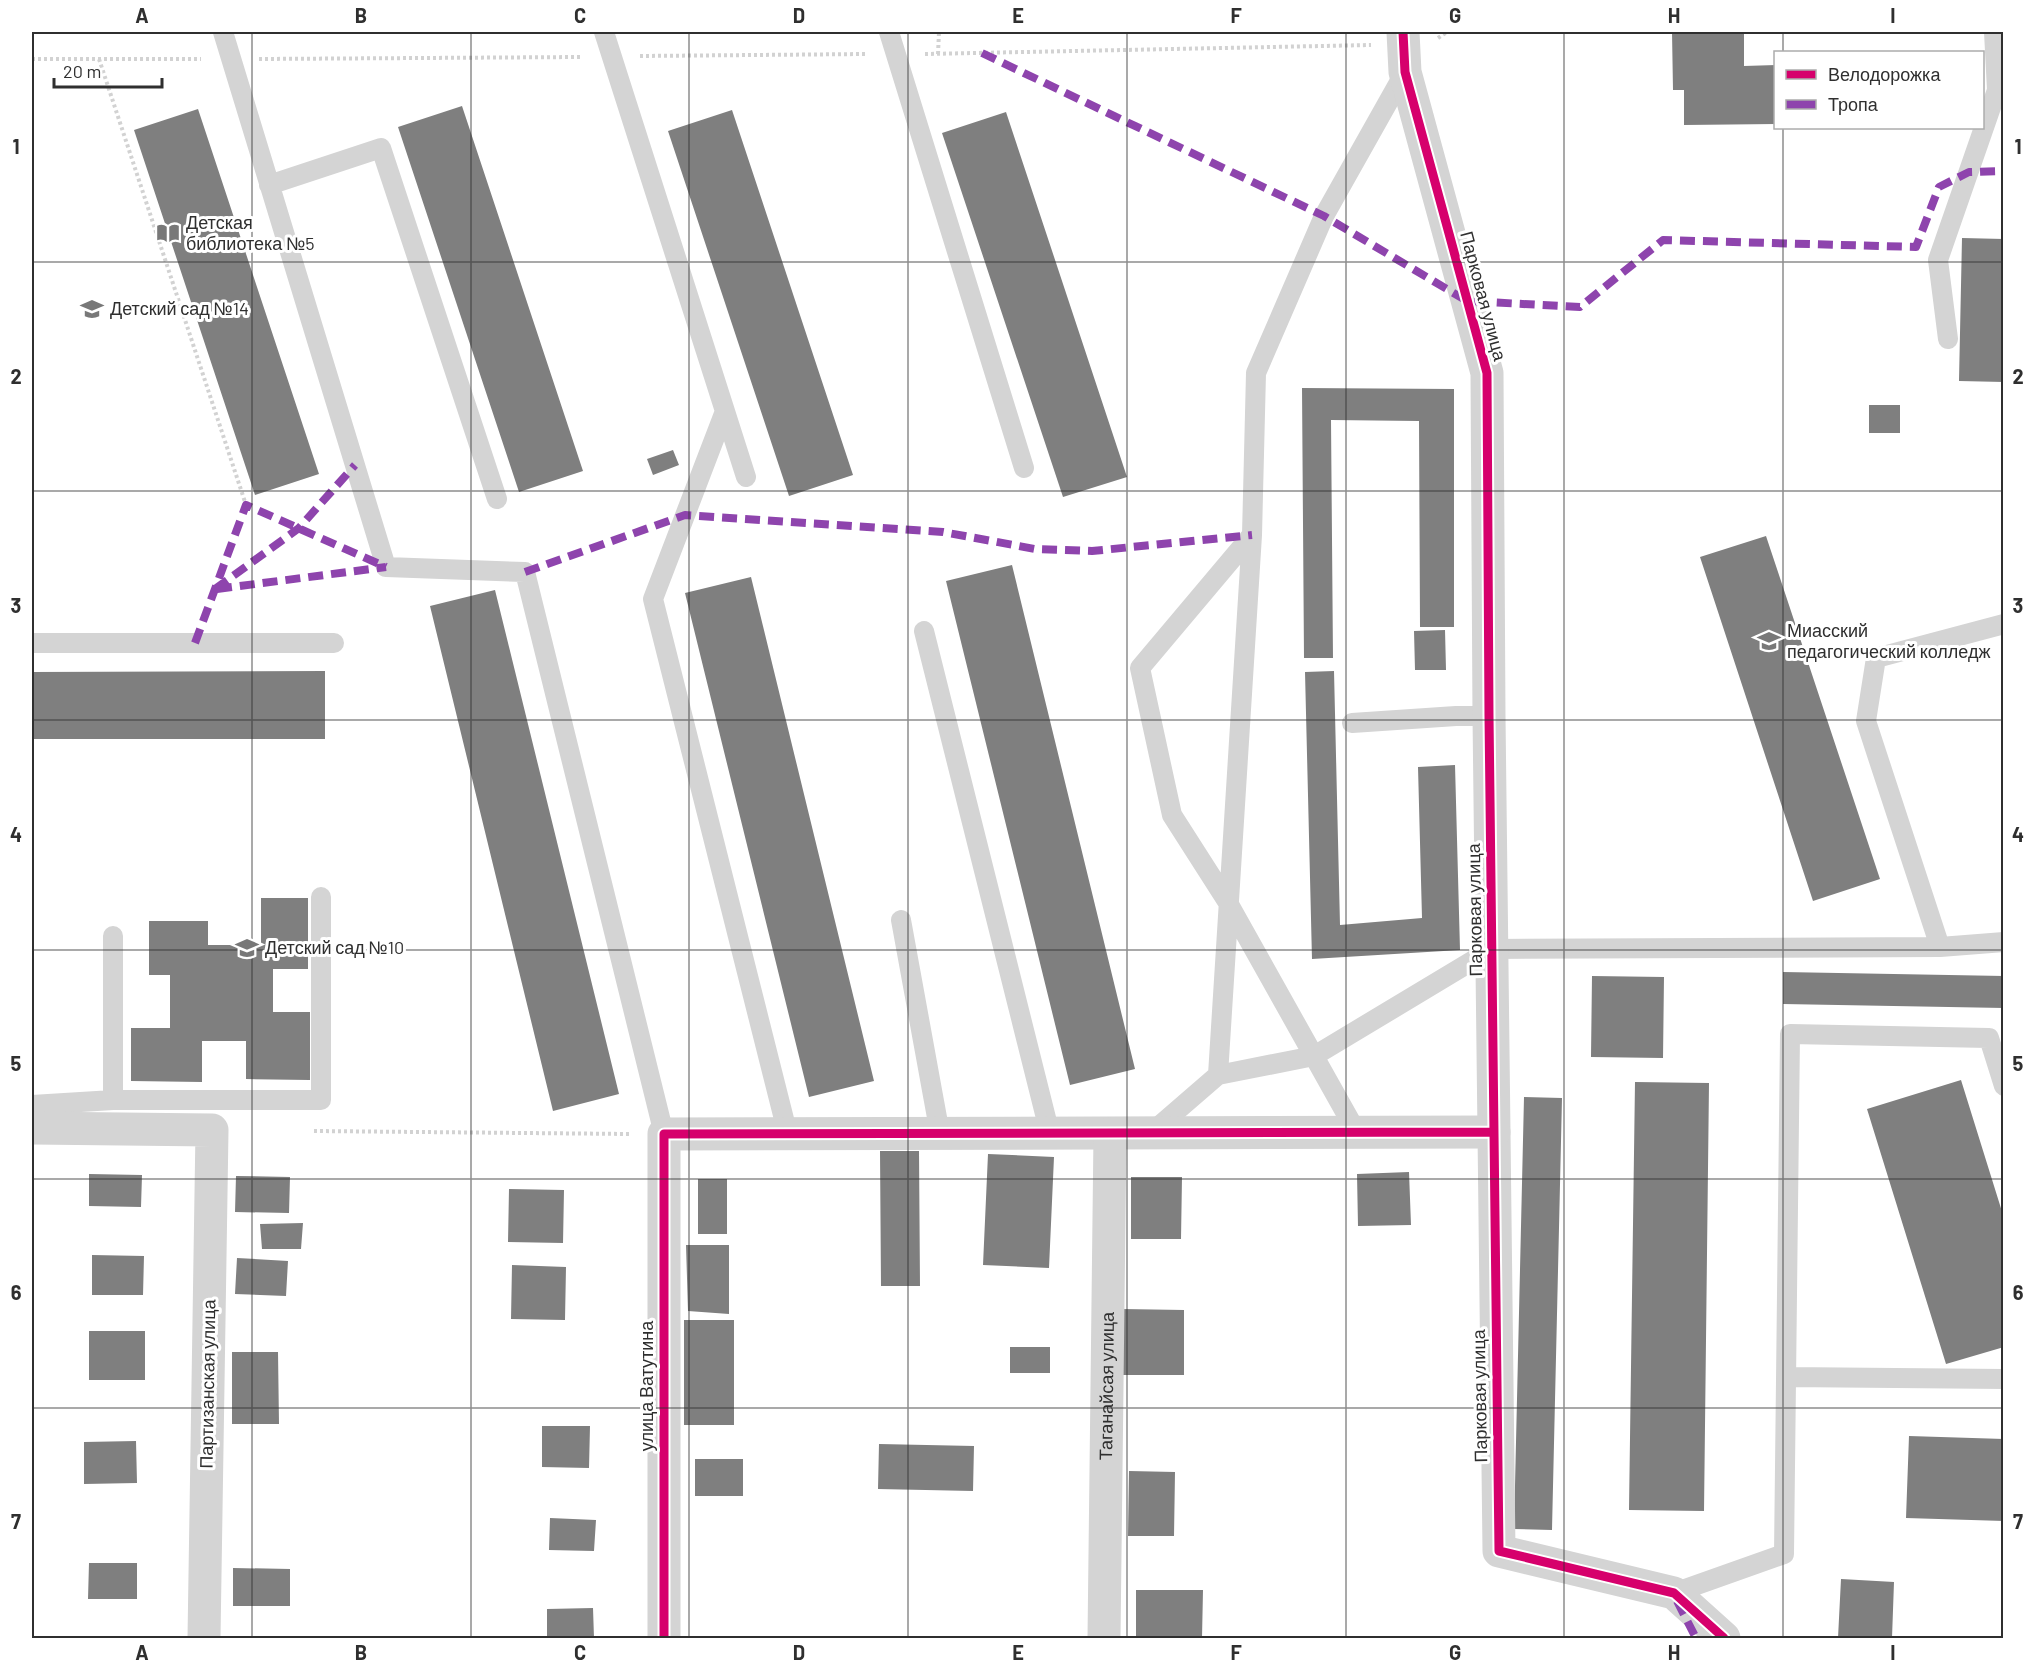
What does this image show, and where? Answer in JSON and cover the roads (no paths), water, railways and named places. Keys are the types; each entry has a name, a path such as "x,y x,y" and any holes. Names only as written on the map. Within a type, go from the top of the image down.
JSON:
{"street":[{"name":"Парковая улица","path":"1404,49 1487,373 1499,1551 1674,1593 1724,1638"},
{"name":"Партизанская улица","path":"32,1128 212,1130 204,1638"},
{"path":"664,1134 1494,1132"},
{"name":"улица Ватутина","path":"664,1134 664,1638"},
{"name":"Таганайсая улица","path":"1104,1638 1110,1134"}],"lane":[{"path":"223,32 386,567 525,572 664,1134"},
{"path":"604,32 746,477"},
{"path":"889,32 1024,468"},
{"path":"1984,127 1997,90 1994,32"},
{"path":"1218,1075 1227,901 1252,535 1256,373 1324,216 1404,49"},
{"path":"1948,339 1938,260 1983,129"},
{"path":"269,185 381,148 497,499"},
{"path":"725,411 653,599 788,1135"},
{"path":"1252,535 1140,668 1172,815 1227,901 1357,1133"},
{"path":"1940,947 1866,721 1876,658 2004,624"},
{"path":"924,632 1050,1134"},
{"path":"32,644 334,644"},
{"path":"1352,723 1489,716"},
{"path":"32,1105 113,1100 321,1100 321,897"},
{"path":"901,920 940,1134"},
{"path":"113,936 113,1100"},
{"path":"1149,1134 1218,1075 1314,1056 1492,949 1940,947 2004,942"},
{"path":"1674,1593 1784,1554 1790,1034 1989,1038 2004,1086"},
{"path":"1787,1377 2004,1379"}],"place":[{"name":"Детская библиотека №5","path":"168,233"},
{"name":"Детский сад №14","path":"92,309"},
{"name":"Миасский педагогический колледж","path":"1769,641"},
{"name":"Детский сад №10","path":"247,948"}]}
